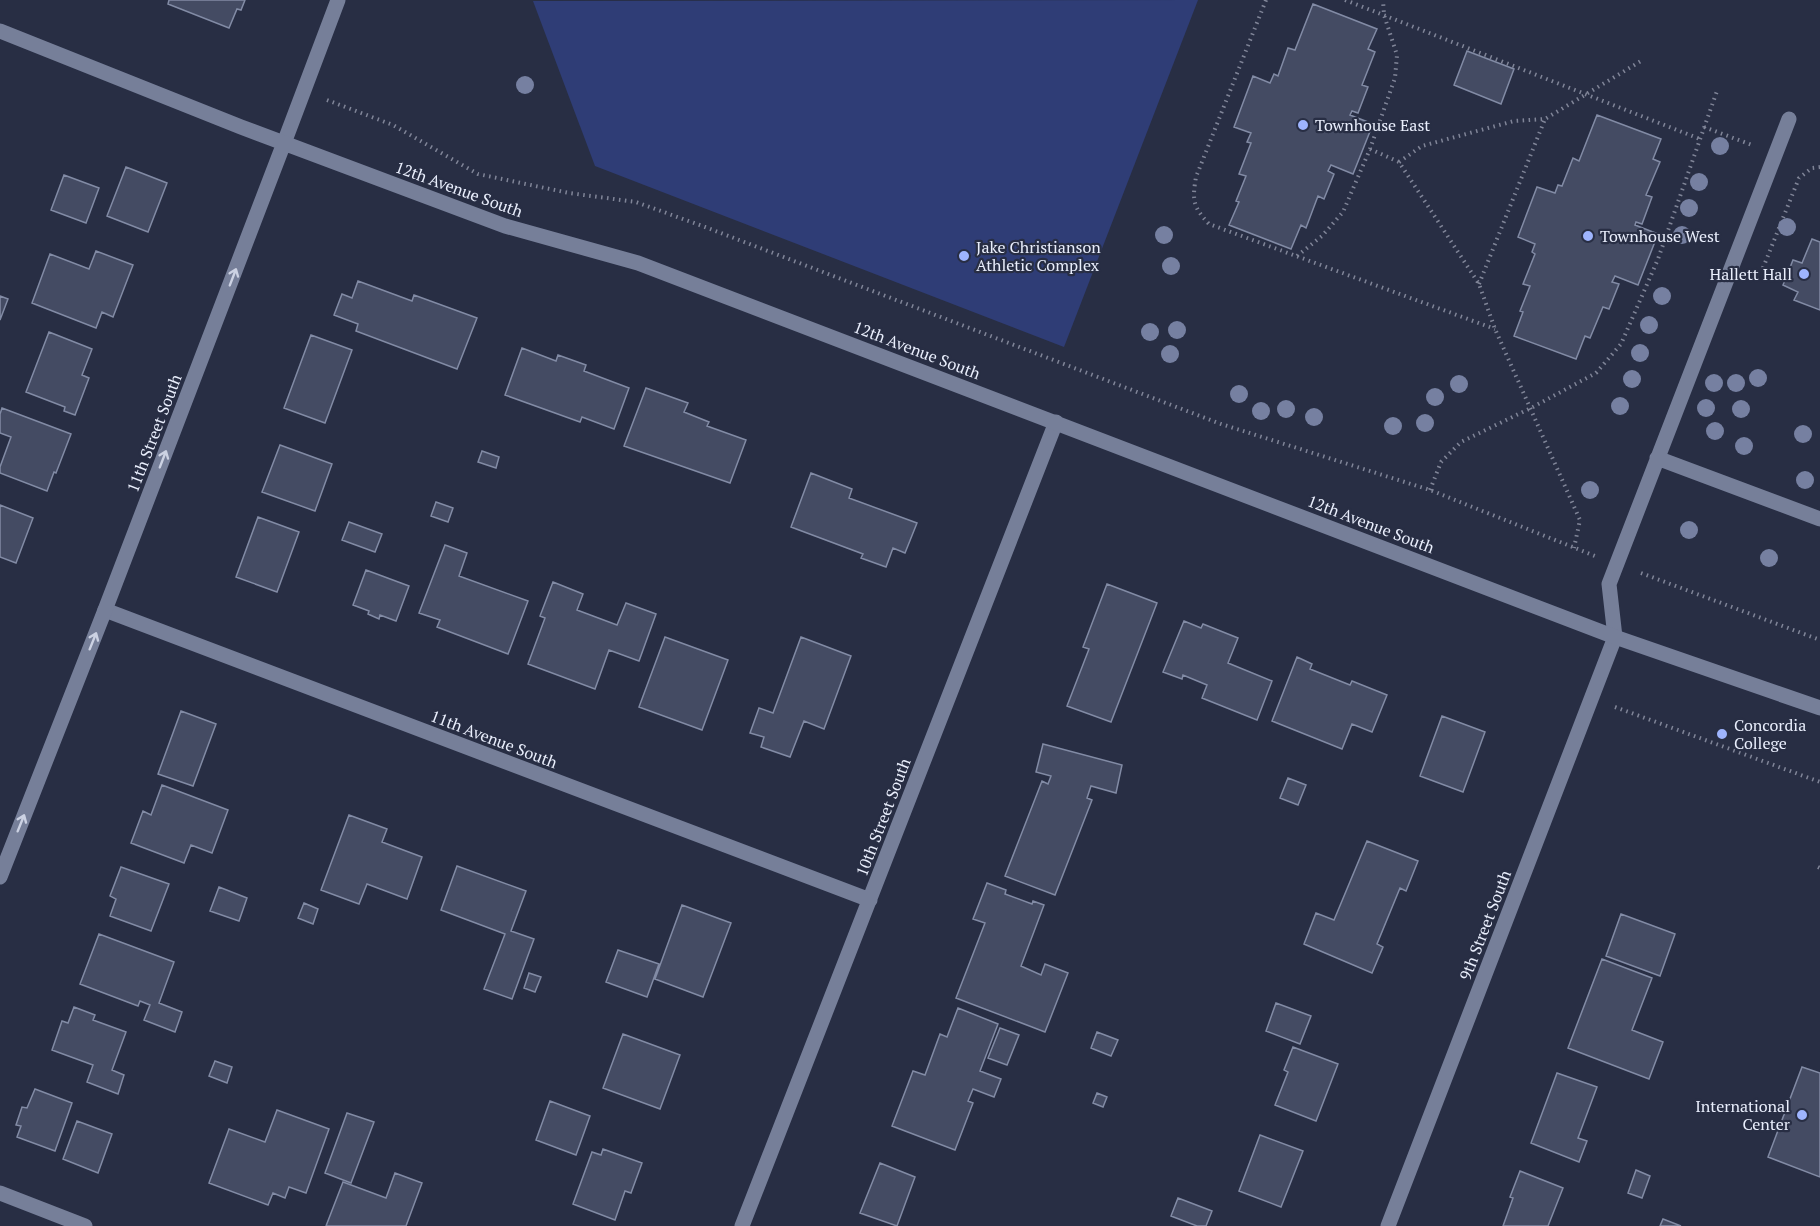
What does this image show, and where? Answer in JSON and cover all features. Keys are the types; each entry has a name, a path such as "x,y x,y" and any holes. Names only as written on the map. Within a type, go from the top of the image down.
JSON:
{"street":[{"name":"11th Street South","path":"0,877 105,610 338,0"},
{"name":"12th Avenue South","path":"0,31 284,143 505,226 638,263 1615,638 1820,708"},
{"path":"1615,638 1609,584 1789,119"},
{"name":"10th Street South","path":"742,1226 1056,422"},
{"path":"1657,458 1820,519"},
{"name":"11th Avenue South","path":"105,610 870,900"},
{"name":"9th Street South","path":"1388,1226 1615,638"},
{"path":"0,1193 85,1226"}],"path":[{"path":"1266,0 1196,177 1193,192 1197,212 1209,224 1496,329"},
{"path":"1345,0 1700,139"},
{"path":"1297,256 1322,236 1343,212 1370,149 1395,78 1397,55 1384,15 1383,0"},
{"path":"1399,162 1422,146 1514,121 1545,119 1641,62"},
{"path":"303,91 393,125 478,174 569,193 636,202 1221,424 1430,490 1441,462 1461,442 1596,373 1621,344 1658,260 1717,91"},
{"path":"1479,284 1545,119"},
{"path":"1704,127 1753,146"},
{"path":"1370,149 1399,162 1479,284 1496,329 1580,520 1574,548"},
{"path":"1763,268 1799,178 1812,168 1820,167"},
{"path":"1592,697 1820,782"}],"shaded area":[{"name":"Jake Christianson Athletic Complex","path":"1198,0 1064,347 595,166 533,1"}],"building":[{"path":"169,0 245,0 241,10 237,9 229,28 168,4"},
{"name":"Townhouse East","path":"1313,4 1377,29 1368,49 1375,52 1362,85 1368,87 1358,113 1352,111 1350,115 1373,124 1353,174 1331,165 1328,171 1334,174 1324,199 1318,196 1306,228 1301,225 1291,249 1229,225 1239,202 1236,201 1246,176 1239,174 1251,143 1247,142 1251,133 1234,127 1253,76 1270,83 1274,74 1278,76 1288,48 1295,50"},
{"path":"1467,51 1514,69 1501,104 1454,85"},
{"name":"Townhouse West","path":"1597,115 1661,139 1653,159 1660,162 1646,195 1652,197 1642,224 1636,222 1635,225 1658,234 1638,285 1615,276 1612,282 1619,284 1609,309 1603,307 1590,338 1585,336 1576,359 1514,336 1523,312 1520,311 1530,286 1523,284 1535,254 1532,252 1535,244 1518,237 1537,187 1555,193 1558,185 1562,186 1573,158 1579,161"},
{"path":"126,167 167,183 148,232 107,216"},
{"path":"64,175 99,188 86,223 51,210"},
{"name":"Hallett Hall","path":"1812,239 1820,242 1820,310 1794,300 1798,292 1783,285 1793,260 1802,263"},
{"path":"96,251 133,265 113,317 102,312 96,328 32,303 50,254 89,269"},
{"path":"358,281 412,301 414,295 477,318 457,369 356,331 358,324 334,315 342,294 352,298"},
{"path":"0,296 8,299 0,320"},
{"path":"49,332 92,349 82,375 89,378 75,415 64,411 65,407 26,392"},
{"path":"311,335 352,350 325,423 284,408"},
{"path":"522,348 556,361 558,355 586,365 584,371 629,388 614,429 582,417 580,422 505,395"},
{"path":"646,388 688,403 684,412 709,422 707,426 746,440 730,483 624,446"},
{"path":"2,408 71,434 47,491 0,473 11,437 0,433"},
{"path":"280,445 332,464 315,511 262,492"},
{"path":"482,451 499,457 496,468 478,462"},
{"path":"811,473 852,489 849,498 917,523 905,553 893,548 886,567 861,558 863,554 791,527"},
{"path":"436,502 453,508 448,522 431,516"},
{"path":"0,505 33,518 16,563 0,557"},
{"path":"258,517 299,532 277,592 236,577"},
{"path":"349,522 382,534 375,552 342,540"},
{"path":"445,545 467,553 459,576 528,601 508,654 437,627 440,620 419,613"},
{"path":"366,570 409,586 396,621 380,615 379,619 368,614 369,611 353,605"},
{"path":"553,582 583,594 577,610 617,625 626,603 656,614 639,661 609,650 595,689 528,664 545,618 540,616"},
{"path":"1107,584 1157,603 1111,722 1067,706 1089,649 1083,647"},
{"path":"1184,621 1201,628 1203,624 1238,638 1228,663 1272,681 1257,720 1202,698 1207,685 1183,675 1182,679 1163,672"},
{"path":"665,637 728,660 702,730 639,707"},
{"path":"801,637 851,656 824,729 804,721 790,757 761,747 764,737 750,733 759,708 773,713"},
{"path":"1297,657 1312,664 1310,669 1350,685 1352,681 1387,695 1372,732 1352,724 1342,749 1272,721"},
{"path":"181,711 216,724 193,786 158,774"},
{"path":"1442,716 1485,732 1463,792 1420,776"},
{"path":"1043,744 1122,765 1116,793 1091,786 1087,798 1092,800 1055,895 1005,876 1042,781 1048,784 1051,776 1036,772"},
{"path":"1288,778 1306,785 1298,805 1280,798"},
{"path":"162,785 228,810 212,853 191,845 184,863 131,843 143,811 151,815"},
{"path":"349,815 387,829 382,842 422,857 407,899 367,884 359,904 321,890"},
{"path":"1367,841 1418,861 1406,891 1400,888 1377,944 1383,947 1372,973 1304,944 1316,913 1334,920"},
{"path":"457,866 526,891 511,931 534,939 512,999 484,989 505,934 441,910"},
{"path":"121,867 169,884 151,931 110,916 116,899 110,896"},
{"path":"987,883 1006,890 1005,894 1032,904 1033,901 1044,905 1021,966 1041,975 1045,964 1068,973 1045,1032 956,998 985,923 973,919"},
{"path":"219,887 247,898 239,921 210,911"},
{"path":"304,903 318,909 313,924 298,918"},
{"path":"682,905 731,923 703,997 655,979"},
{"path":"1621,914 1675,934 1660,976 1606,956"},
{"path":"99,934 174,962 159,1003 182,1012 175,1032 144,1020 150,1005 140,1001 138,1006 80,984"},
{"path":"618,950 659,964 647,997 606,982"},
{"path":"1602,959 1652,978 1632,1030 1663,1042 1649,1079 1568,1048"},
{"path":"529,973 541,977 535,992 524,988"},
{"path":"1276,1003 1311,1016 1300,1044 1266,1031"},
{"path":"74,1007 95,1015 93,1020 126,1032 112,1070 124,1075 118,1094 87,1082 93,1065 52,1050 62,1021 68,1023"},
{"path":"958,1008 998,1024 980,1071 1001,1079 994,1097 973,1089 968,1101 973,1103 955,1150 892,1126 913,1071 925,1075 940,1034 947,1037"},
{"path":"1000,1028 1019,1035 1007,1065 988,1058"},
{"path":"1097,1032 1118,1040 1111,1056 1091,1048"},
{"path":"623,1034 680,1055 660,1109 603,1088"},
{"path":"1293,1047 1338,1064 1316,1121 1275,1105 1288,1072 1284,1070"},
{"path":"215,1061 232,1067 227,1083 209,1076"},
{"name":"International Center","path":"1802,1067 1820,1073 1820,1177 1768,1157"},
{"path":"1557,1073 1597,1087 1578,1138 1587,1141 1579,1162 1531,1143"},
{"path":"35,1089 72,1103 55,1151 17,1137 21,1126 16,1125 22,1107 27,1108"},
{"path":"1097,1093 1107,1097 1103,1107 1093,1103"},
{"path":"550,1101 590,1116 576,1155 536,1140"},
{"path":"277,1110 329,1129 306,1193 289,1187 285,1198 273,1193 268,1205 209,1183 229,1129 265,1142"},
{"path":"347,1113 374,1122 351,1183 325,1173"},
{"path":"77,1121 112,1134 98,1173 63,1159"},
{"path":"1260,1135 1303,1151 1281,1207 1239,1191"},
{"path":"603,1149 642,1163 631,1193 625,1191 615,1220 573,1204 592,1152 601,1155"},
{"path":"880,1163 915,1177 897,1226 860,1213"},
{"path":"1636,1170 1650,1176 1642,1198 1628,1193"},
{"path":"1520,1171 1563,1188 1548,1226 1503,1226 1513,1198 1510,1197"},
{"path":"395,1173 422,1183 406,1226 326,1226 343,1182 386,1198"},
{"path":"1178,1198 1212,1211 1206,1226 1197,1226 1171,1216"},
{"path":"1663,1219 1681,1226 1660,1226"}],"place":[{"name":"Townhouse East","path":"1303,125"},
{"name":"Townhouse West","path":"1588,236"},
{"name":"Jake Christianson Athletic Complex","path":"964,256"},
{"name":"Hallett Hall","path":"1804,274"},
{"name":"Concordia College","path":"1722,734"},
{"name":"International Center","path":"1802,1115"}]}
